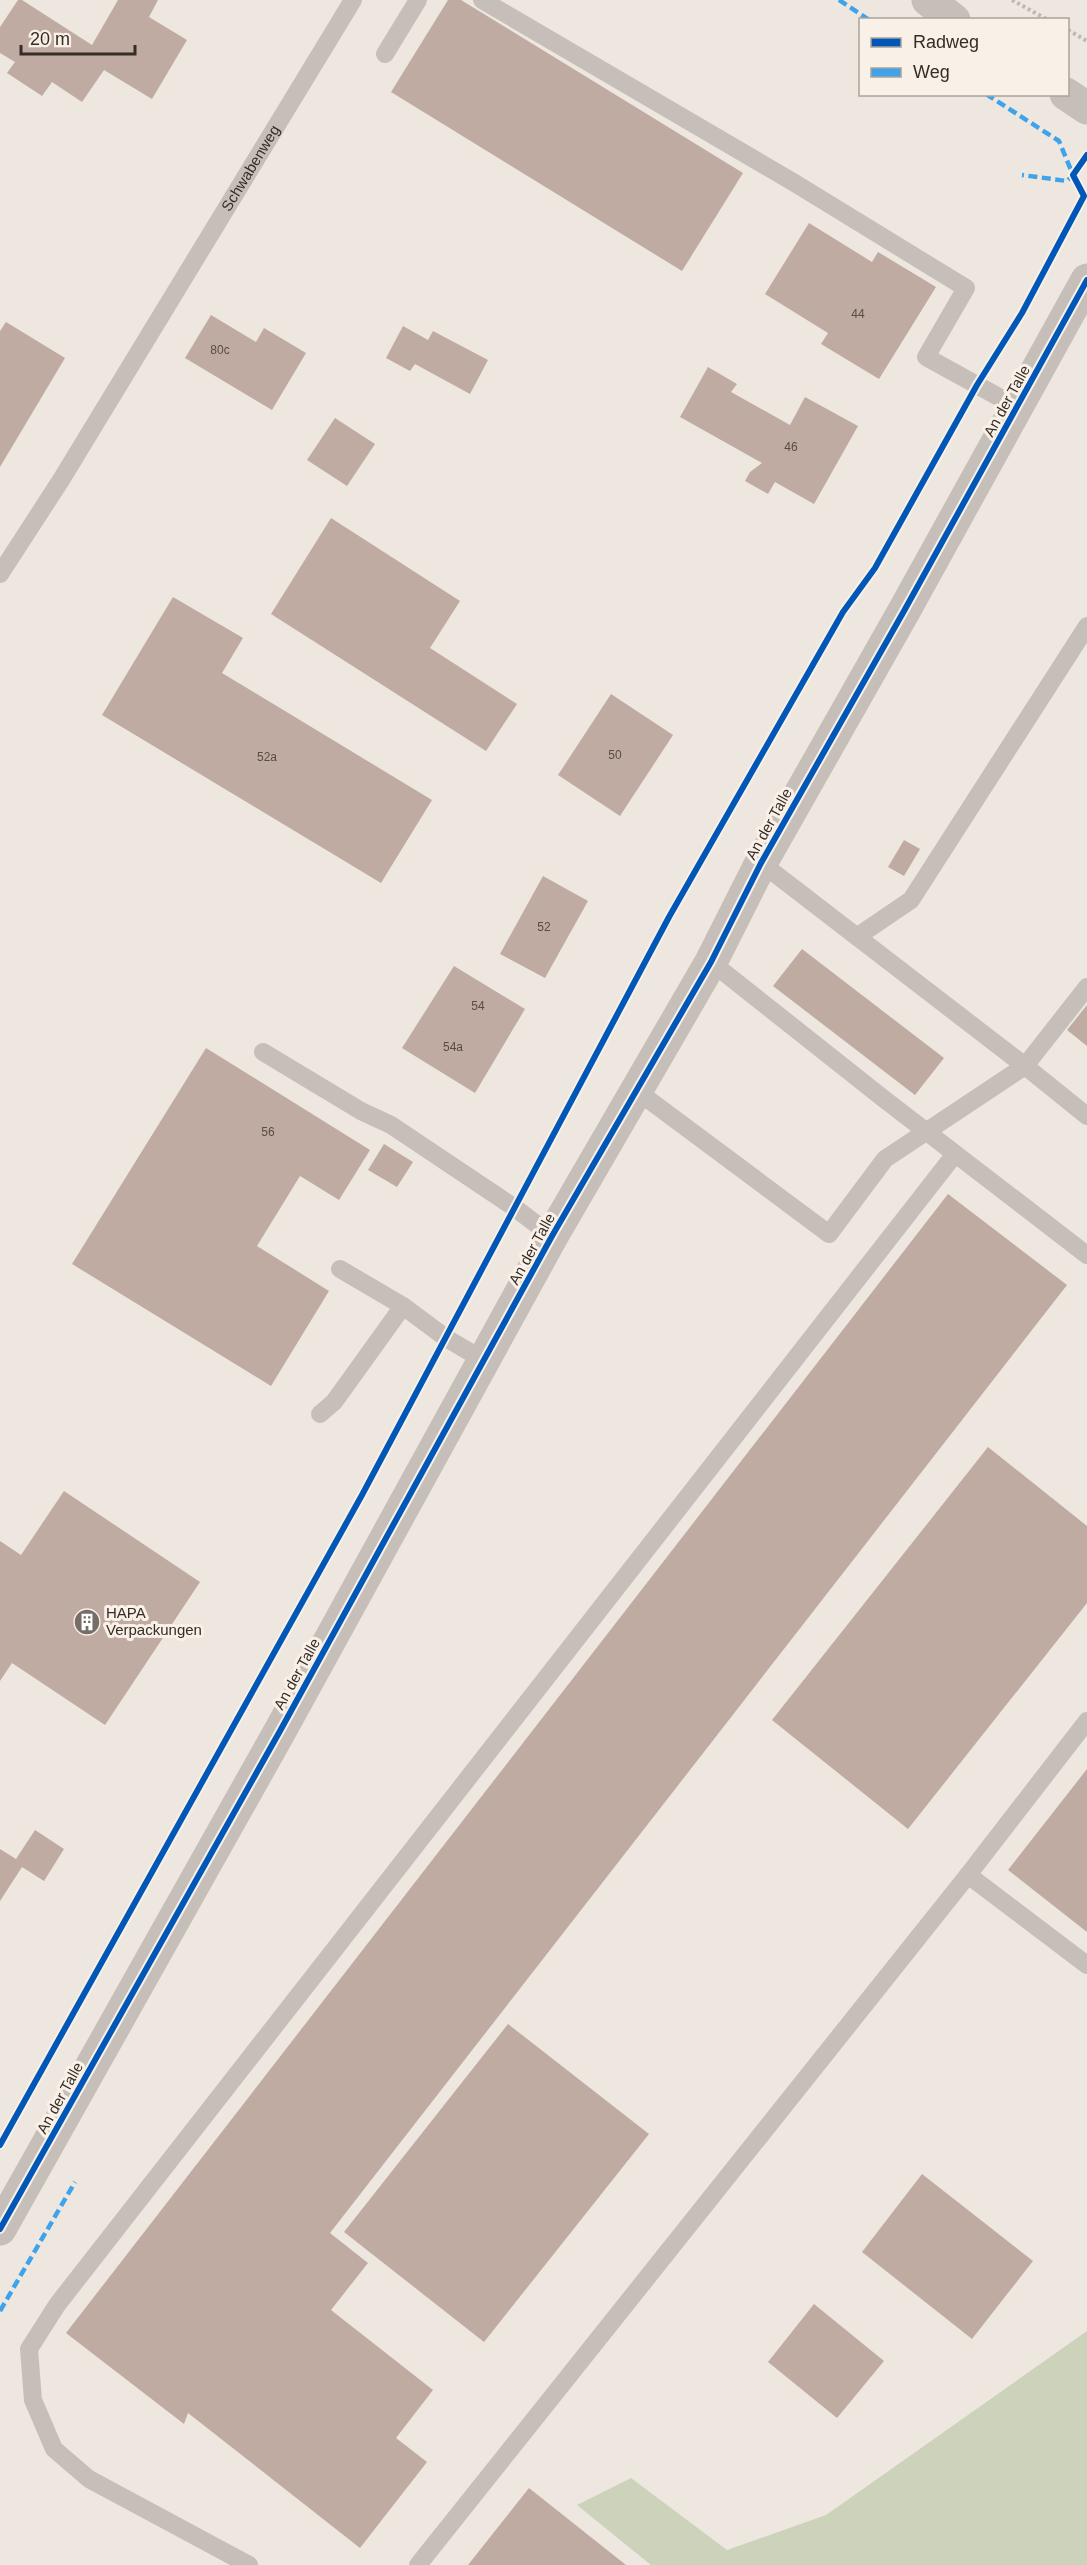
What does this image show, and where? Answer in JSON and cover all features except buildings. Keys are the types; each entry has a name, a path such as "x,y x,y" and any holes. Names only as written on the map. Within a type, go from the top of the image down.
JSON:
{"street":[{"path":"927,0 951,18"},
{"path":"1069,96 1087,108"},
{"name":"An der Talle","path":"0,2229 485,1361 552,1236 711,962 760,863 1087,280"}],"lane":[{"name":"Schwabenweg","path":"0,573 62,480 353,0"},
{"path":"385,54 418,0"},
{"path":"482,0 794,182 966,288 926,357 1017,407"},
{"path":"858,936 911,900 1087,626"},
{"path":"760,863 858,936 1087,1116"},
{"path":"711,962 1087,1255"},
{"path":"637,1091 829,1234 885,1159 1025,1066 1087,987"},
{"path":"263,1052 361,1111 391,1125 515,1208 552,1236"},
{"path":"249,2565 89,2479 54,2449 33,2400 29,2349 57,2305 955,1154"},
{"path":"340,1269 403,1306 446,1338 485,1361"},
{"path":"320,1414 334,1402 403,1306"},
{"path":"418,2565 968,1875 1087,1721"},
{"path":"968,1875 1087,1965"}],"path":[{"path":"1012,0 1044,18"},
{"path":"1069,31 1087,41"}],"green space":[{"path":"1087,2331 1087,2565 651,2565 577,2505 631,2478 727,2550 826,2515"}],"marked path":[{"path":"839,0 866,18"},
{"path":"989,96 1059,141 1073,175 1067,181 1022,175"},
{"path":"0,2311 75,2182"}],"cycle path":[{"path":"0,2145 362,1495 669,917 843,612 875,568 977,385 1022,313 1084,196 1073,175 1087,155"},
{"path":"0,2229 280,1731 552,1236 711,962 761,863 904,611 1087,280"}],"place":[{"name":"HAPA Verpackungen","path":"87,1622"}]}
